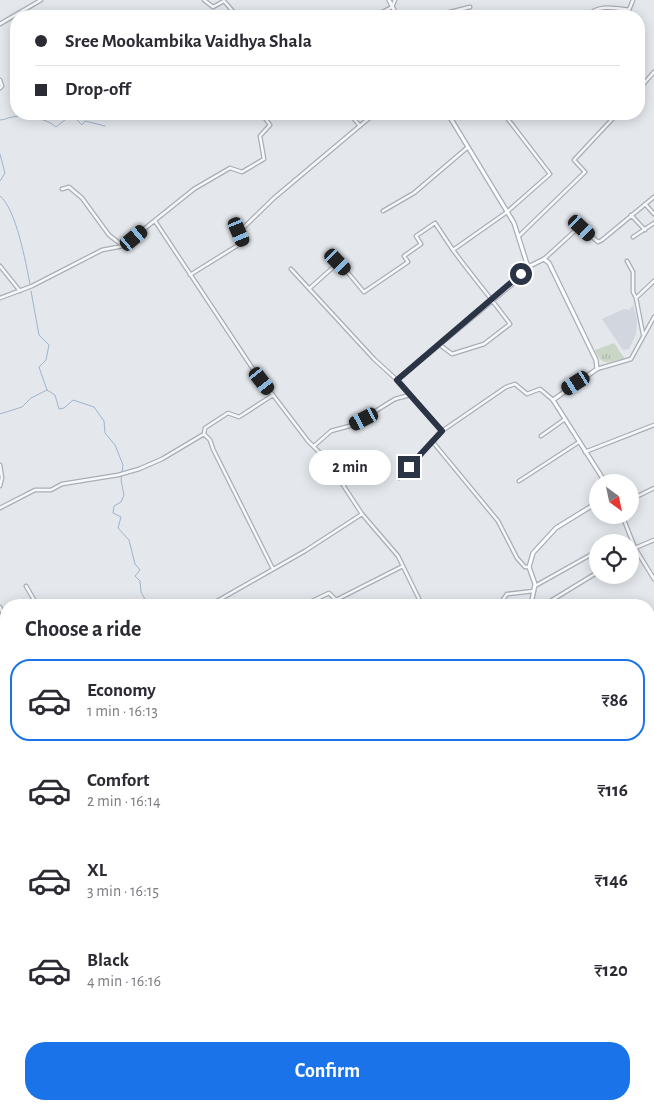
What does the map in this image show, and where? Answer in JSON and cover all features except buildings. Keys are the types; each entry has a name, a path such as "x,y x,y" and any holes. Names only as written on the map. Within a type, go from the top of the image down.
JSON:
{"main road":[{"path":"389,0 394,10"},
{"path":"452,120 507,212 519,236 529,266 544,259 549,263 596,360 597,368 553,400 600,474"},
{"path":"532,599 535,586 529,567 533,553 556,528 589,508"}],"street":[{"path":"24,10 41,0"},
{"path":"204,0 213,7 225,1"},
{"path":"385,10 392,6 395,0"},
{"path":"458,10 470,7"},
{"path":"594,10 606,8 628,10"},
{"path":"645,82 654,72"},
{"path":"0,80 2,86 0,88"},
{"path":"0,298 20,291 102,250 123,246 194,189 230,168 242,172 264,159 260,136 270,125 266,120"},
{"path":"355,120 360,126"},
{"path":"190,275 243,242 239,232 274,198 367,120"},
{"path":"453,250 507,212 550,174 509,120"},
{"path":"519,236 584,172 574,160 611,120"},
{"path":"383,211 414,193 468,147"},
{"path":"62,189 68,188 82,198 110,235 123,246"},
{"path":"544,259 578,228 582,228 598,242 654,197"},
{"path":"645,204 654,214"},
{"path":"631,215 644,230"},
{"path":"154,221 251,366 335,472 362,514 398,556 419,599"},
{"path":"310,288 338,262 364,292 408,262 404,256 421,244 416,236 435,223 477,284 481,285 510,324 484,344 466,350 452,354 440,345"},
{"path":"633,237 654,223"},
{"path":"627,261 633,272 633,292 636,298 643,334"},
{"path":"0,266 20,291"},
{"path":"397,380 493,300 529,266"},
{"path":"291,269 374,359 397,380 442,431"},
{"path":"636,298 654,281"},
{"path":"597,368 631,359 654,317"},
{"path":"399,478 442,431 506,388 515,384 527,394 540,389 553,400"},
{"path":"204,434 205,428 220,417 228,413 239,417 273,395"},
{"path":"314,446 331,431 353,424 395,399 410,395"},
{"path":"541,436 565,419"},
{"path":"585,452 654,425"},
{"path":"0,508 35,490 50,490 62,484 121,474 154,463 204,434"},
{"path":"204,434 210,440 233,491 273,568"},
{"path":"432,442 498,521 517,558 525,567 529,567"},
{"path":"520,481 579,442"},
{"path":"0,465 2,478 0,486"},
{"path":"639,496 654,488"},
{"path":"220,599 305,551 362,514"},
{"path":"639,548 654,540"},
{"path":"639,554 654,579"},
{"path":"535,586 589,556"},
{"path":"338,599 403,566"},
{"path":"554,599 589,578"},
{"path":"26,586 34,599"},
{"path":"503,599 507,594 534,591"},
{"path":"318,599 330,594 335,599"}],"shaded area":[{"path":"633,305 637,319 636,334 629,349 623,350 602,319 624,309 629,310"}],"green space":[{"path":"614,343 625,359 607,362 600,359 595,350"}],"waterway":[{"path":"0,120 10,118"},
{"path":"44,120 56,127 65,120"},
{"path":"77,120 82,125 85,121 105,126"},
{"path":"0,154 5,173 0,181"},
{"path":"0,196 6,202 11,212 23,251 30,284"},
{"path":"31,291 39,335 49,345 46,360 39,367 47,390 55,395 59,409 64,408 73,400 94,407 104,421 105,433 115,445 123,465 121,480 124,495 121,502 114,506 113,513 121,517 118,528 129,540 135,564 140,570 135,576 140,581 141,592 145,599"},
{"path":"0,414 22,407 31,398 47,390"}],"route":[{"path":"409,467 442,431 397,380 493,300 521,274"}]}
